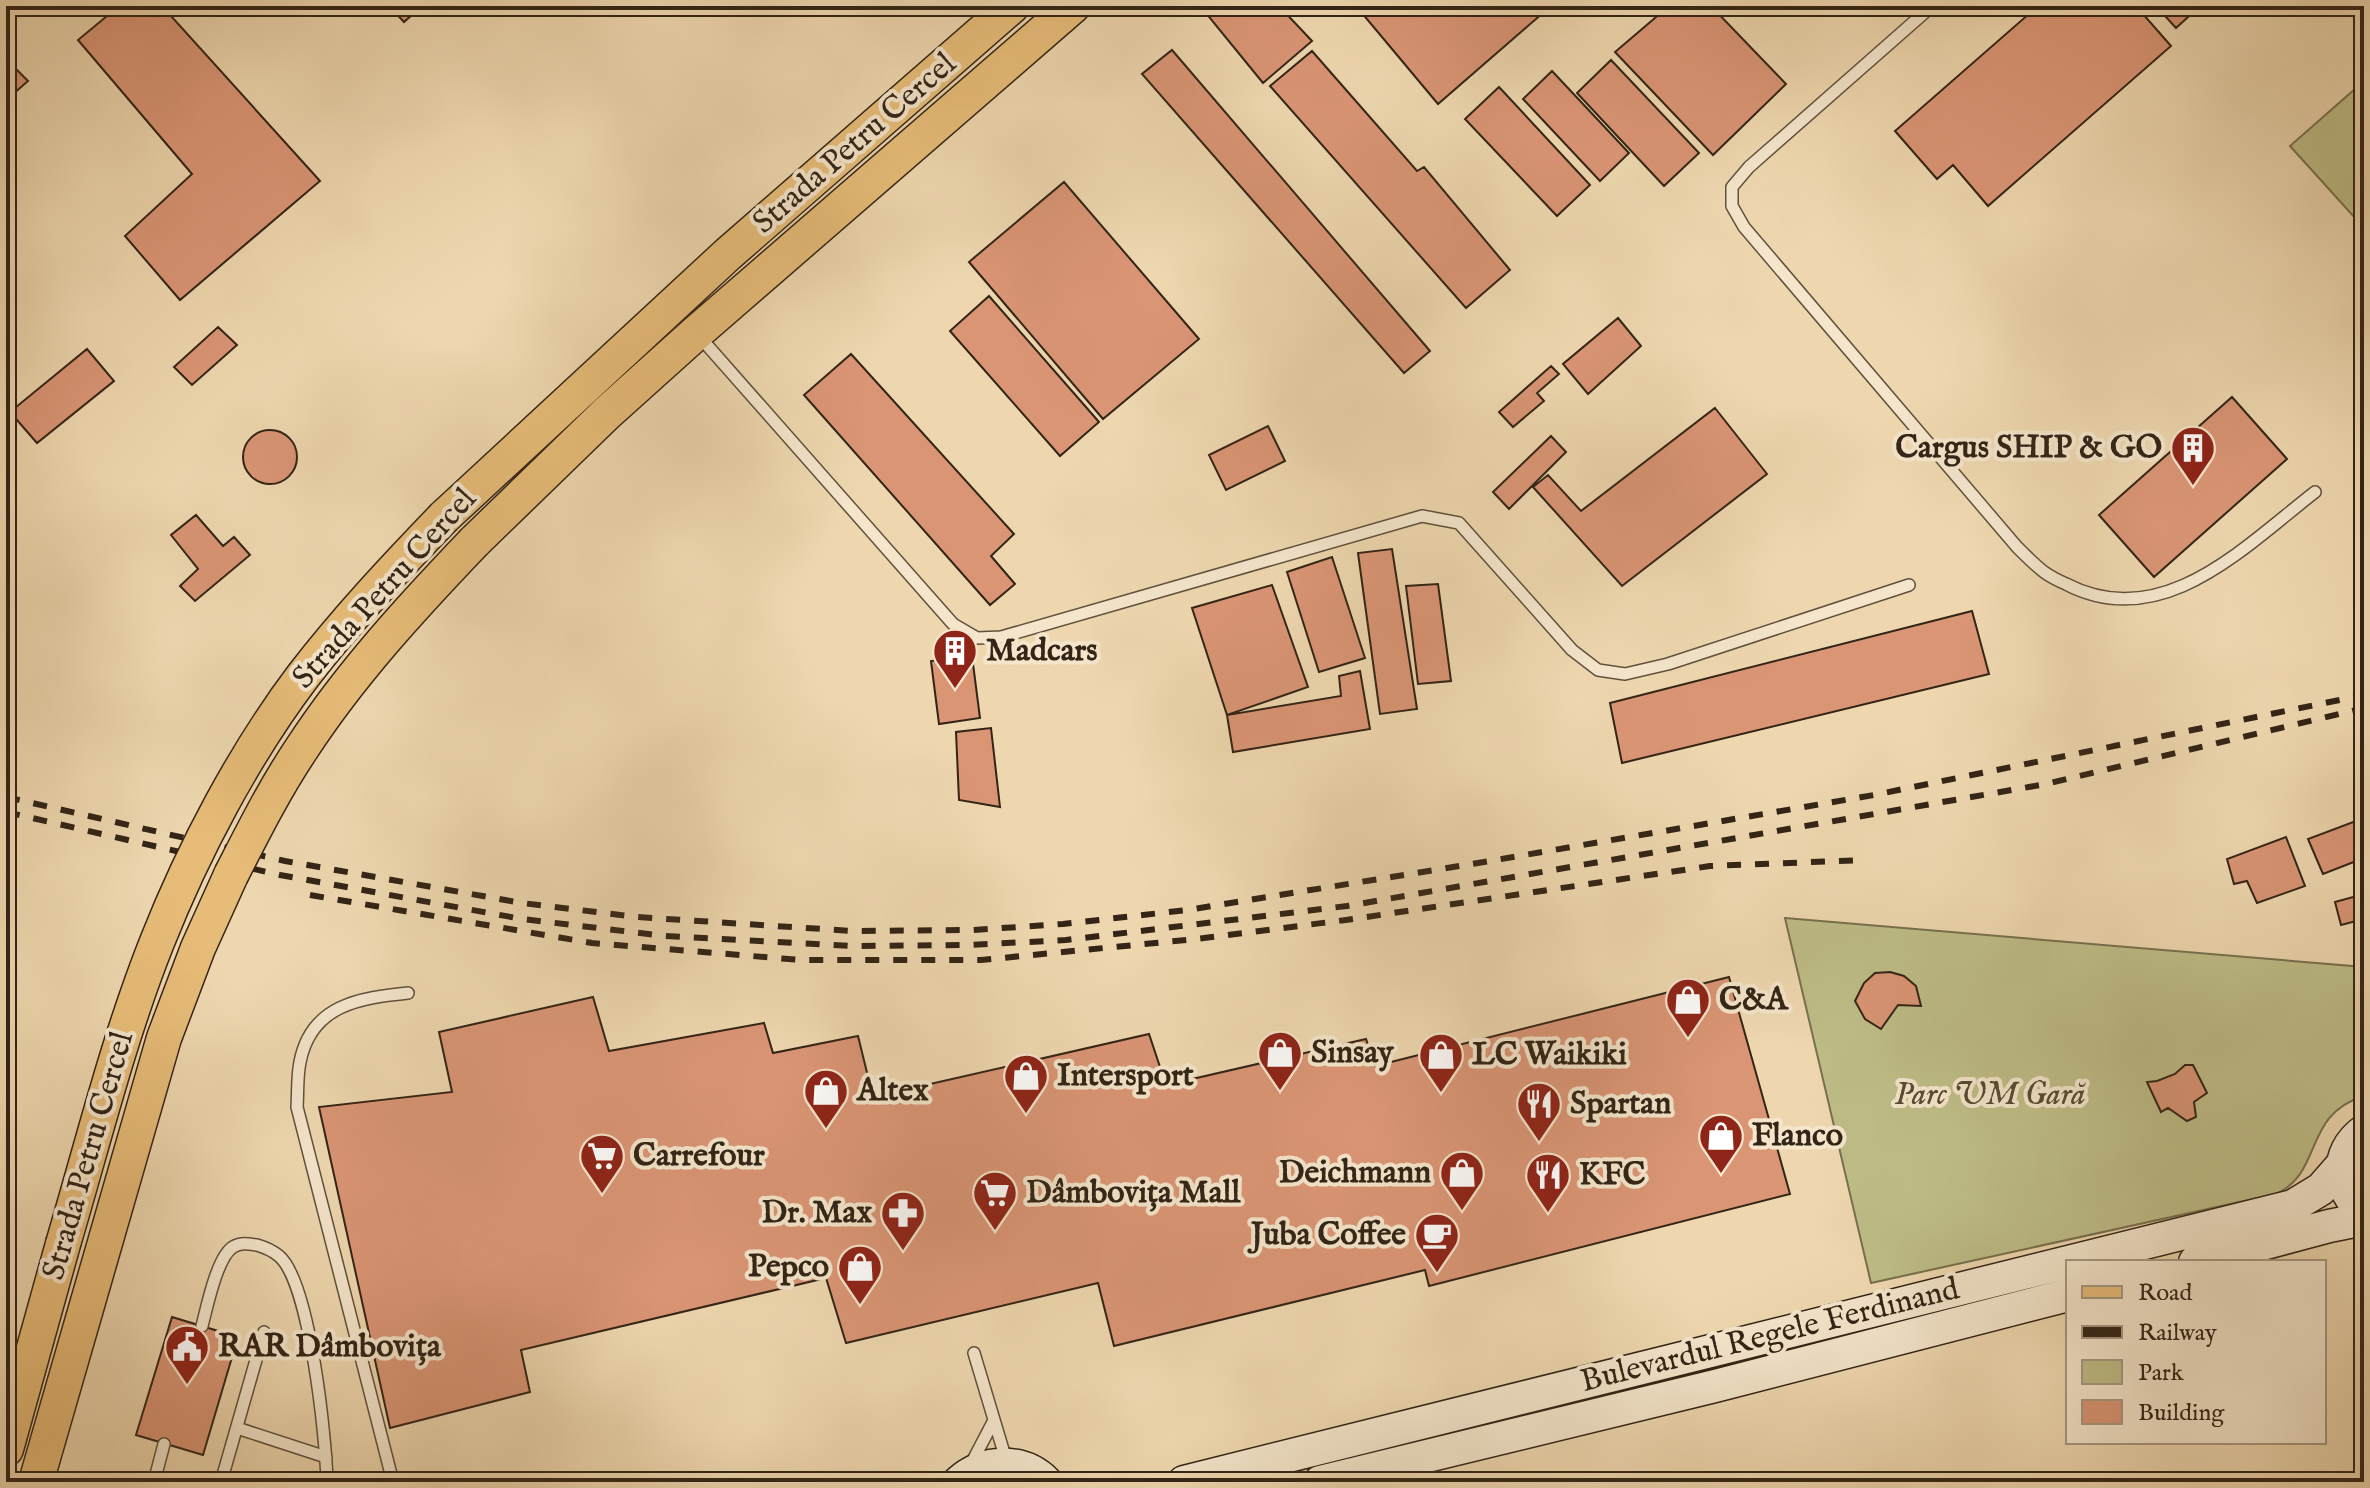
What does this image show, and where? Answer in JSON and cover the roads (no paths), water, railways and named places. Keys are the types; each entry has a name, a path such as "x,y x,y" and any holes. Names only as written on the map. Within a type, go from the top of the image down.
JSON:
{"main road":[{"name":"Strada Petru Cercel","path":"6,1449 126,1026 157,941 184,880 266,730 303,677 397,565 444,517 728,254 1012,6"},
{"name":"Strada Petru Cercel","path":"36,1482 164,1038 198,948 262,814 336,699 377,648 474,542 607,413 1073,6"},
{"name":"Bulevardul Regele Ferdinand","path":"2074,1260 2293,1206 2321,1189 2342,1165 2352,1141 2364,1131"},
{"path":"2342,1165 2346,1191 2353,1203 2364,1212"},
{"path":"2202,1260 2364,1219"},
{"name":"Bulevardul Regele Ferdinand","path":"1184,1482 2066,1262"},
{"name":"Bulevardul Regele Ferdinand","path":"1320,1482 1715,1386 2066,1296"},
{"path":"960,1480 976,1470 1007,1464 1025,1468 1046,1482"}],"lane":[{"path":"1932,6 1749,167 1732,187 1732,206 1744,227 2017,547 2046,574 2084,594 2116,599 2148,598 2176,590 2217,568 2315,492"},
{"path":"696,333 953,624 977,638 1001,637 1422,516 1459,523 1572,650 1598,670 1625,674 1668,664 1909,585"},
{"path":"393,1482 297,1107 300,1062 309,1035 325,1016 345,1004 374,996 408,993"},
{"path":"202,1326 223,1260 233,1247 245,1243 263,1246 281,1257 295,1282 318,1379 327,1482"},
{"path":"221,1482 264,1332"},
{"path":"974,1353 1007,1464"},
{"path":"960,1480 993,1422"},
{"path":"237,1428 326,1457"},
{"path":"154,1482 164,1444"}],"railway":[{"path":"6,797 285,861 522,903 637,917 853,931 973,930 1063,924 1187,910 1478,863 1874,795 2364,695"},
{"path":"6,812 280,875 522,919 665,936 851,946 969,945 1066,940 1347,906 2046,784 2364,708"},
{"path":"310,895 592,943 801,960 981,960 1196,939 1346,920 1710,866 1866,860"}],"place":[{"name":"Cargus SHIP & GO","path":"2193,487"},
{"name":"Madcars","path":"955,690"},
{"name":"C&A","path":"1688,1039"},
{"name":"Sinsay","path":"1280,1092"},
{"name":"LC Waikiki","path":"1441,1094"},
{"name":"Intersport","path":"1026,1115"},
{"name":"Altex","path":"826,1130"},
{"name":"Spartan","path":"1539,1143"},
{"name":"Flanco","path":"1721,1175"},
{"name":"Carrefour","path":"602,1195"},
{"name":"Deichmann","path":"1462,1212"},
{"name":"KFC","path":"1548,1214"},
{"name":"Dâmbovița Mall","path":"995,1232"},
{"name":"Dr. Max","path":"903,1252"},
{"name":"Juba Coffee","path":"1437,1274"},
{"name":"Pepco","path":"860,1306"},
{"name":"RAR Dâmbovița","path":"187,1386"}],"park label":[{"name":"Parc UM Gară","path":"1990,1095"}]}
